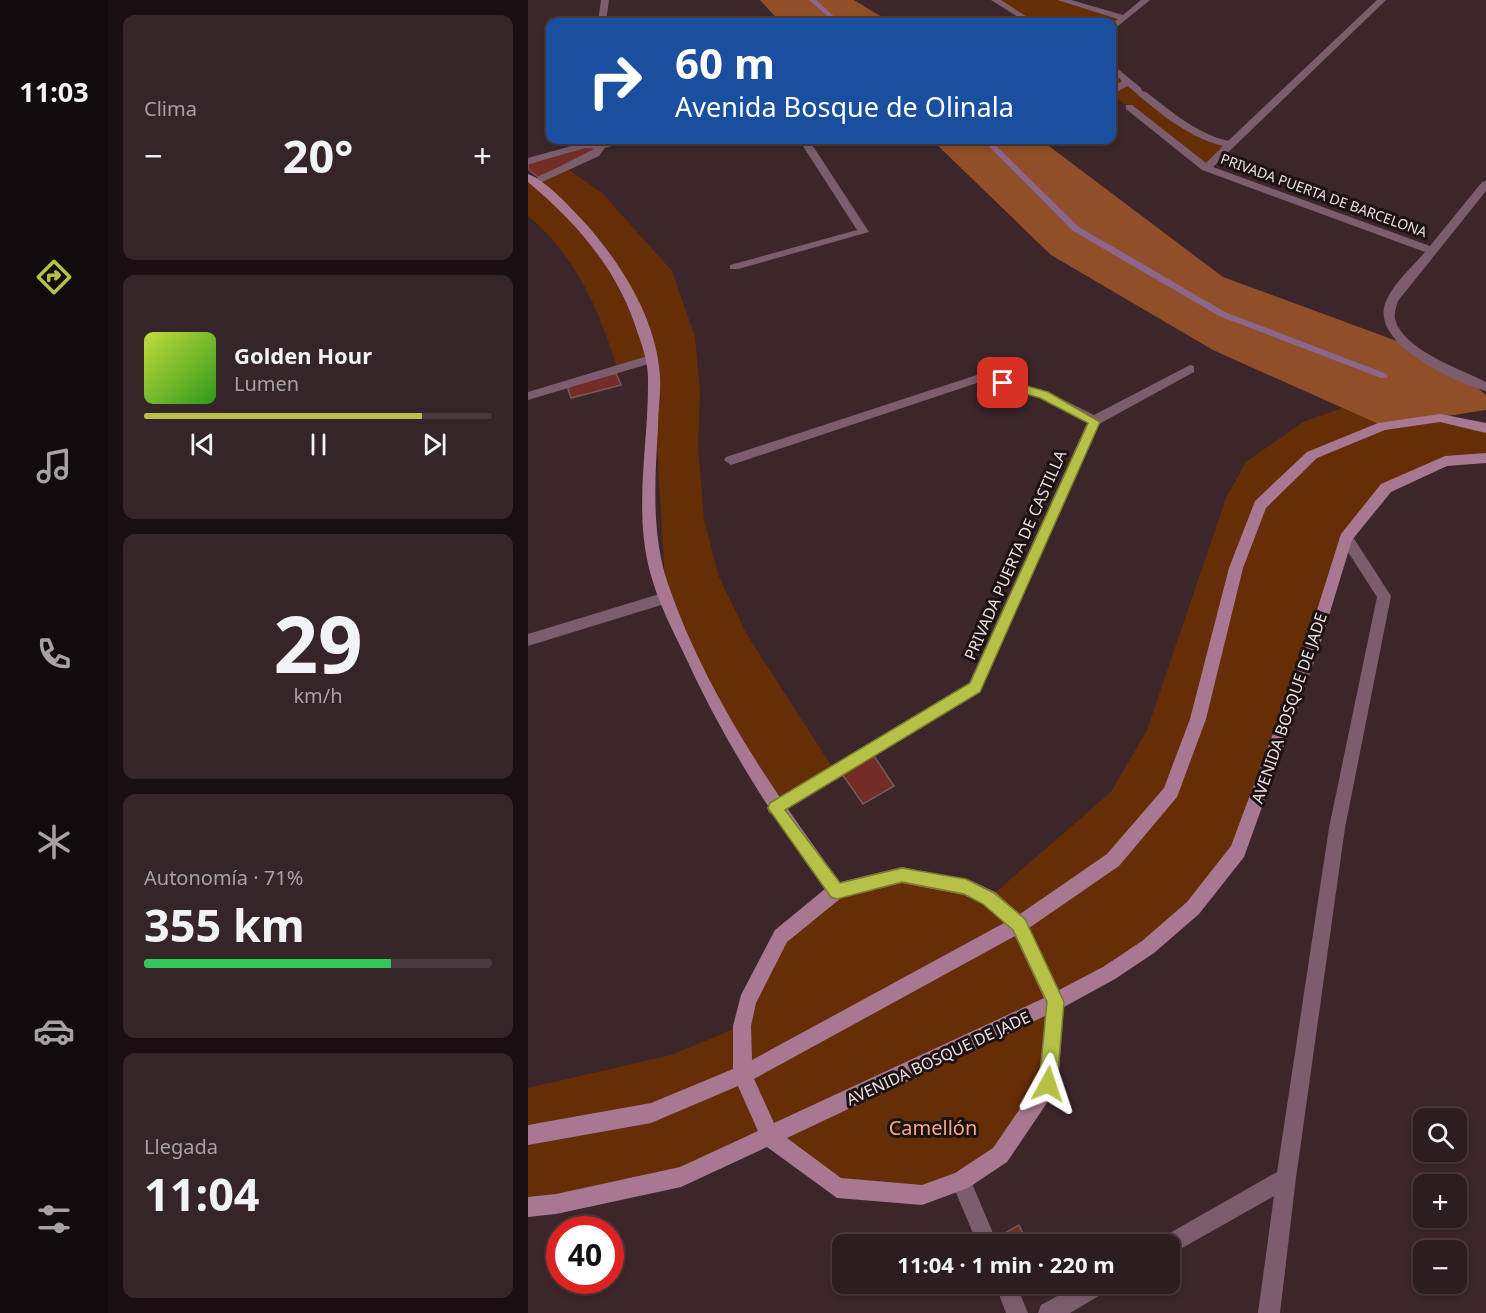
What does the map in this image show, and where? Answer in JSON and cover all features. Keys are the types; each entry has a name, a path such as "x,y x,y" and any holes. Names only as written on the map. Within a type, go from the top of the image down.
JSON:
{"street":[{"path":"603,18 605,0"},
{"path":"995,0 1024,18"},
{"path":"1061,0 1108,8 1124,18"},
{"path":"1116,25 1146,0"},
{"name":"PRIVADA PUERTA DE BARCELONA","path":"1206,168 1382,0"},
{"name":"PRIVADA PUERTA DE BARCELONA","path":"1116,71 1190,130 1203,138 1230,145"},
{"path":"1116,92 1128,82"},
{"name":"PRIVADA PUERTA DE BARCELONA","path":"1129,107 1206,168 1431,250"},
{"path":"528,161 586,145 609,144"},
{"path":"734,267 864,232 807,144"},
{"path":"601,146 595,154 531,180 584,226 615,265 635,308 654,376 651,537 654,558 666,598 713,703 775,808 837,891"},
{"name":"PRIVADA PUERTA DE BARCELONA","path":"1486,183 1392,300 1389,317 1394,330 1405,345 1486,384"},
{"path":"528,396 651,359"},
{"path":"731,460 983,377 1044,395 1094,422 1190,369"},
{"name":"PRIVADA PUERTA DE BARCELONA","path":"1460,373 1486,395"},
{"path":"528,1135 651,1113 743,1075 1019,925 1113,860 1171,792 1198,719 1236,568 1260,505 1312,455 1383,426 1440,418 1486,428"},
{"name":"PRIVADA PUERTA DE CASTILLA","path":"775,808 975,687 1094,422"},
{"name":"AVENIDA BOSQUE DE JADE","path":"528,1207 556,1204 681,1177 1055,1002 1109,973 1149,946 1193,908 1238,850 1312,648 1346,538 1386,488 1446,461 1486,458"},
{"path":"1269,1313 1286,1178 1337,828 1384,596 1346,538"},
{"path":"528,640 666,598"},
{"path":"902,875 966,887 989,898 1019,925 1055,1002 1048,1084 1000,1155 962,1181 922,1194 837,1188 770,1137 743,1075 742,1026 747,1001 781,936 837,891 902,875"},
{"path":"1180,1238 1286,1178"},
{"path":"962,1181 984,1234"},
{"path":"1009,1294 1017,1313"},
{"path":"1048,1313 1082,1294"}],"green space":[{"path":"995,0 1061,0 1124,18 1116,25 1116,18 1024,18"},
{"path":"1116,70 1190,130 1230,145 1206,168 1116,97"},
{"path":"566,168 602,193 672,271 695,337 700,391 698,446 704,520 719,577 746,633 836,773 775,808 666,598 652,360 618,370 603,326 573,267 545,232 528,216 528,177 534,182"},
{"name":"Camellón","path":"1342,408 1383,426 1440,418 1486,428 1486,458 1445,461 1386,488 1346,538 1238,851 1193,908 1056,1002 1048,1084 1000,1155 922,1195 837,1188 770,1137 681,1177 528,1207 528,1088 671,1055 741,1026 781,936 836,891 902,875 989,898 1111,792 1147,730 1226,498 1246,462 1303,422"}],"shaded area":[{"path":"760,0 854,0 883,18 776,18"},
{"path":"936,144 1046,144 1223,277 1405,344 1460,373 1486,395 1486,410 1383,426 1213,350 1051,255"}],"building":[{"path":"585,146 597,147 593,154 538,177 528,169 528,164"},
{"path":"616,373 621,385 571,398 567,386"},
{"path":"874,756 894,786 863,804 842,774"},
{"path":"1019,1225 1023,1234 1003,1234"}],"waterway":[{"path":"812,0 832,18"},
{"path":"991,144 1076,229 1222,314 1384,376"}],"route":[{"path":"1003,383 1044,395 1094,422 975,687 775,808 837,891 902,875 966,887 989,898 1019,925 1055,1002 1048,1084"}]}
